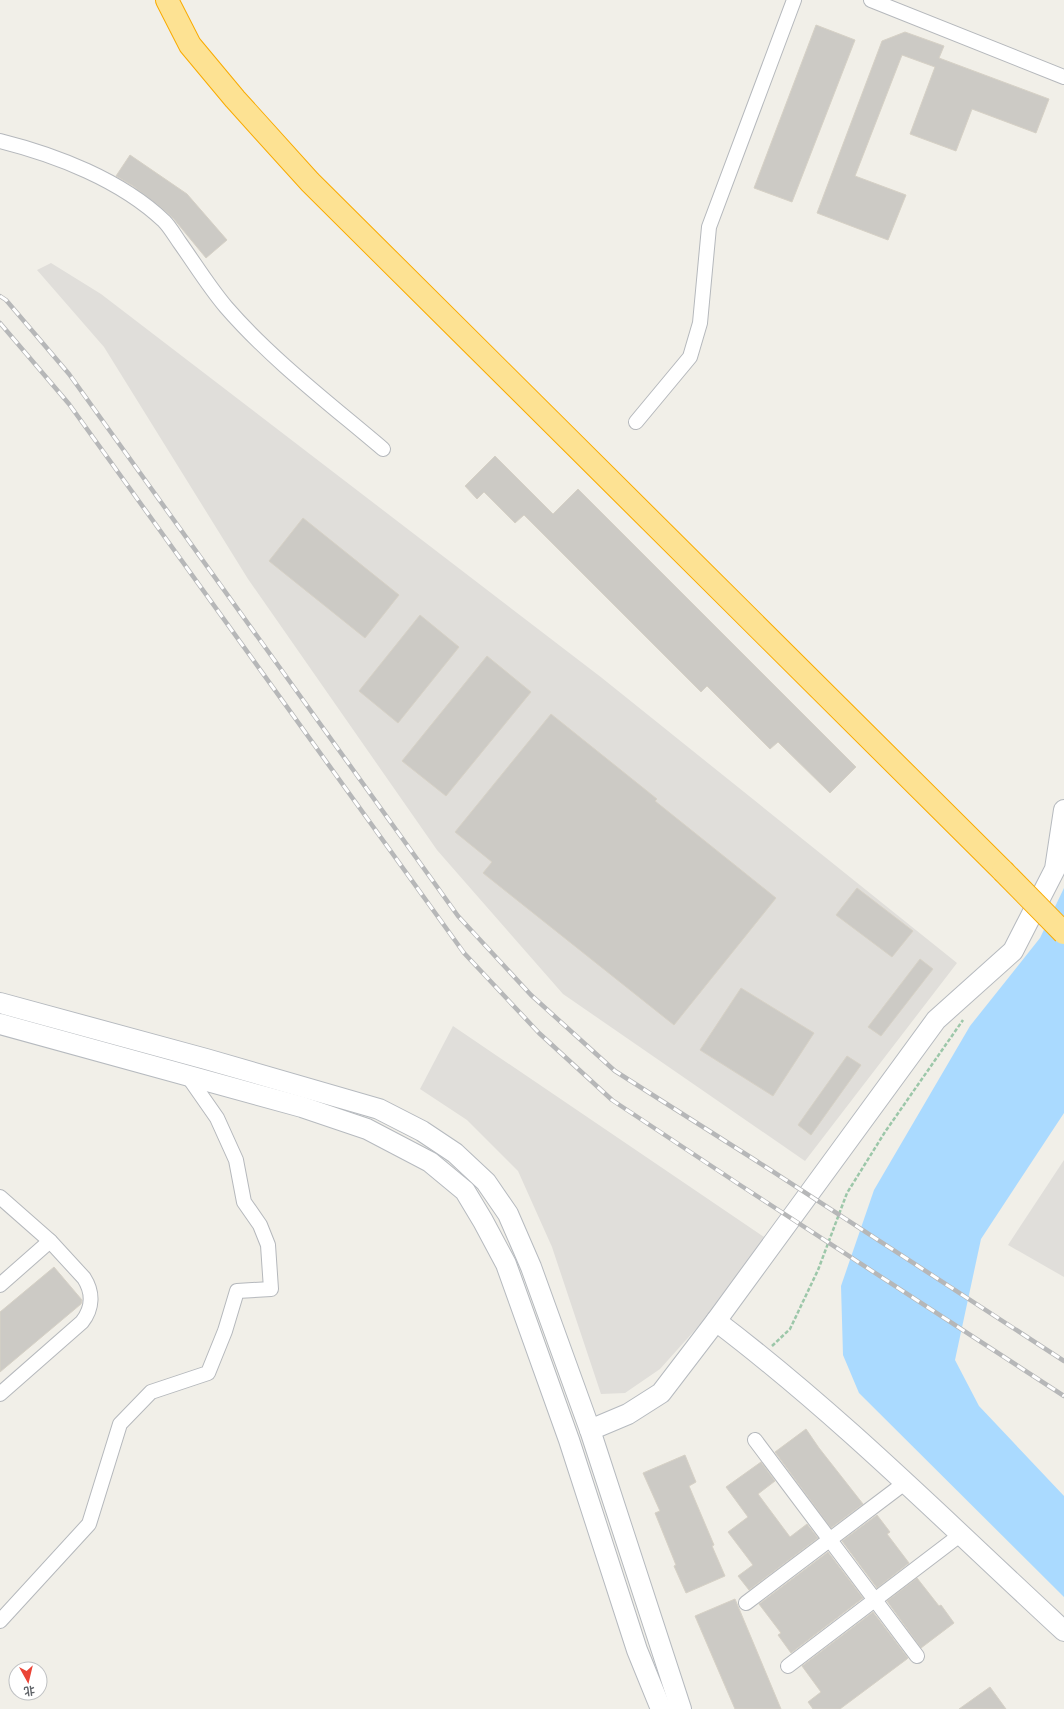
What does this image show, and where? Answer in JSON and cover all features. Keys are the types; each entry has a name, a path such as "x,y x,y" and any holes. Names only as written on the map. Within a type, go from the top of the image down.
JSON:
{"highway":[{"path":"168,0 190,46 235,99 310,182 1064,933"}],"main road":[{"path":"590,1430 628,1414 661,1393 716,1321 936,1020 1013,951 1055,869 1064,810"},
{"path":"0,1003 206,1059 379,1109 422,1131 455,1153 486,1182 508,1214 531,1267 590,1430 681,1709"},
{"path":"0,1024 302,1107 367,1129 430,1162 465,1191 506,1264 569,1440 637,1650 661,1709"},
{"path":"716,1321 761,1356 906,1482 960,1535 1064,1631"}],"street":[{"path":"636,422 690,357 700,323 709,227 794,0"},
{"path":"870,0 1064,77"},
{"path":"0,141 52,156 78,166 125,193 150,210 164,222 225,307 285,366 383,449"},
{"path":"0,1621 89,1524 120,1424 150,1392 208,1373 225,1331 237,1291 271,1289 268,1245 260,1225 244,1202 236,1160 218,1118 187,1075"},
{"path":"0,1197 50,1241 84,1278 88,1284 91,1297 89,1311 82,1322 0,1394"},
{"path":"0,1285 50,1241"},
{"path":"755,1440 917,1656"},
{"path":"746,1603 906,1482"},
{"path":"788,1666 960,1535"}],"path":[{"path":"761,1356 790,1329 818,1270 847,1193 885,1132 966,1016"}],"shaded area":[{"path":"51,263 101,294 602,678 957,963 805,1161 563,994 437,850 248,579 104,347 37,270"},
{"path":"453,1026 773,1243 660,1369 625,1393 601,1394 552,1247 518,1171 467,1120 420,1089"},
{"path":"1064,1160 1064,1277 1008,1245"}],"water":[{"path":"1064,888 1064,1113 981,1239 955,1360 979,1406 1064,1496 1064,1597 859,1393 843,1355 841,1286 874,1190 970,1026 1040,938"}],"building":[{"path":"816,25 855,40 792,202 754,188"},
{"path":"905,32 944,46 939,58 1049,99 1036,133 972,109 956,151 910,134 935,67 902,55 855,176 906,195 888,240 817,213 882,41"},
{"path":"130,155 187,194 227,240 206,258 173,218 133,186 116,176"},
{"path":"495,456 553,514 578,489 856,767 830,793 778,742 770,749 707,686 701,692 524,515 515,523 484,492 477,499 465,486"},
{"path":"303,518 399,595 365,638 269,561"},
{"path":"420,615 459,647 398,723 359,691"},
{"path":"487,656 531,692 446,796 402,761"},
{"path":"551,714 657,799 655,801 776,898 674,1025 483,873 492,862 455,832"},
{"path":"857,888 913,931 892,957 836,915"},
{"path":"920,959 933,969 881,1036 868,1027"},
{"path":"741,988 814,1033 773,1096 700,1050"},
{"path":"847,1056 861,1065 811,1135 798,1125"},
{"path":"54,1267 82,1300 81,1304 0,1372 0,1312"},
{"path":"806,1429 863,1504 831,1528 775,1452"},
{"path":"685,1455 696,1482 689,1486 714,1545 712,1546 725,1576 686,1593 674,1566 676,1565 655,1513 660,1511 643,1473"},
{"path":"761,1462 775,1481 758,1494 790,1537 807,1524 818,1538 749,1590 738,1576 753,1565 728,1532 748,1517 726,1487"},
{"path":"877,1515 890,1532 887,1534 909,1563 877,1588 842,1541"},
{"path":"828,1552 863,1598 791,1653 778,1635 781,1633 759,1604"},
{"path":"917,1578 939,1606 941,1605 954,1623 921,1648 887,1601"},
{"path":"735,1599 781,1709 735,1709 695,1616"},
{"path":"873,1612 908,1658 840,1709 813,1709 808,1702 821,1692 802,1666"},
{"path":"990,1687 1006,1709 959,1709"}],"railway":[{"path":"0,296 6,300 69,374 458,916 531,995 615,1071 1064,1361"},
{"path":"0,323 69,404 464,953 539,1033 612,1100 1064,1396"}]}
